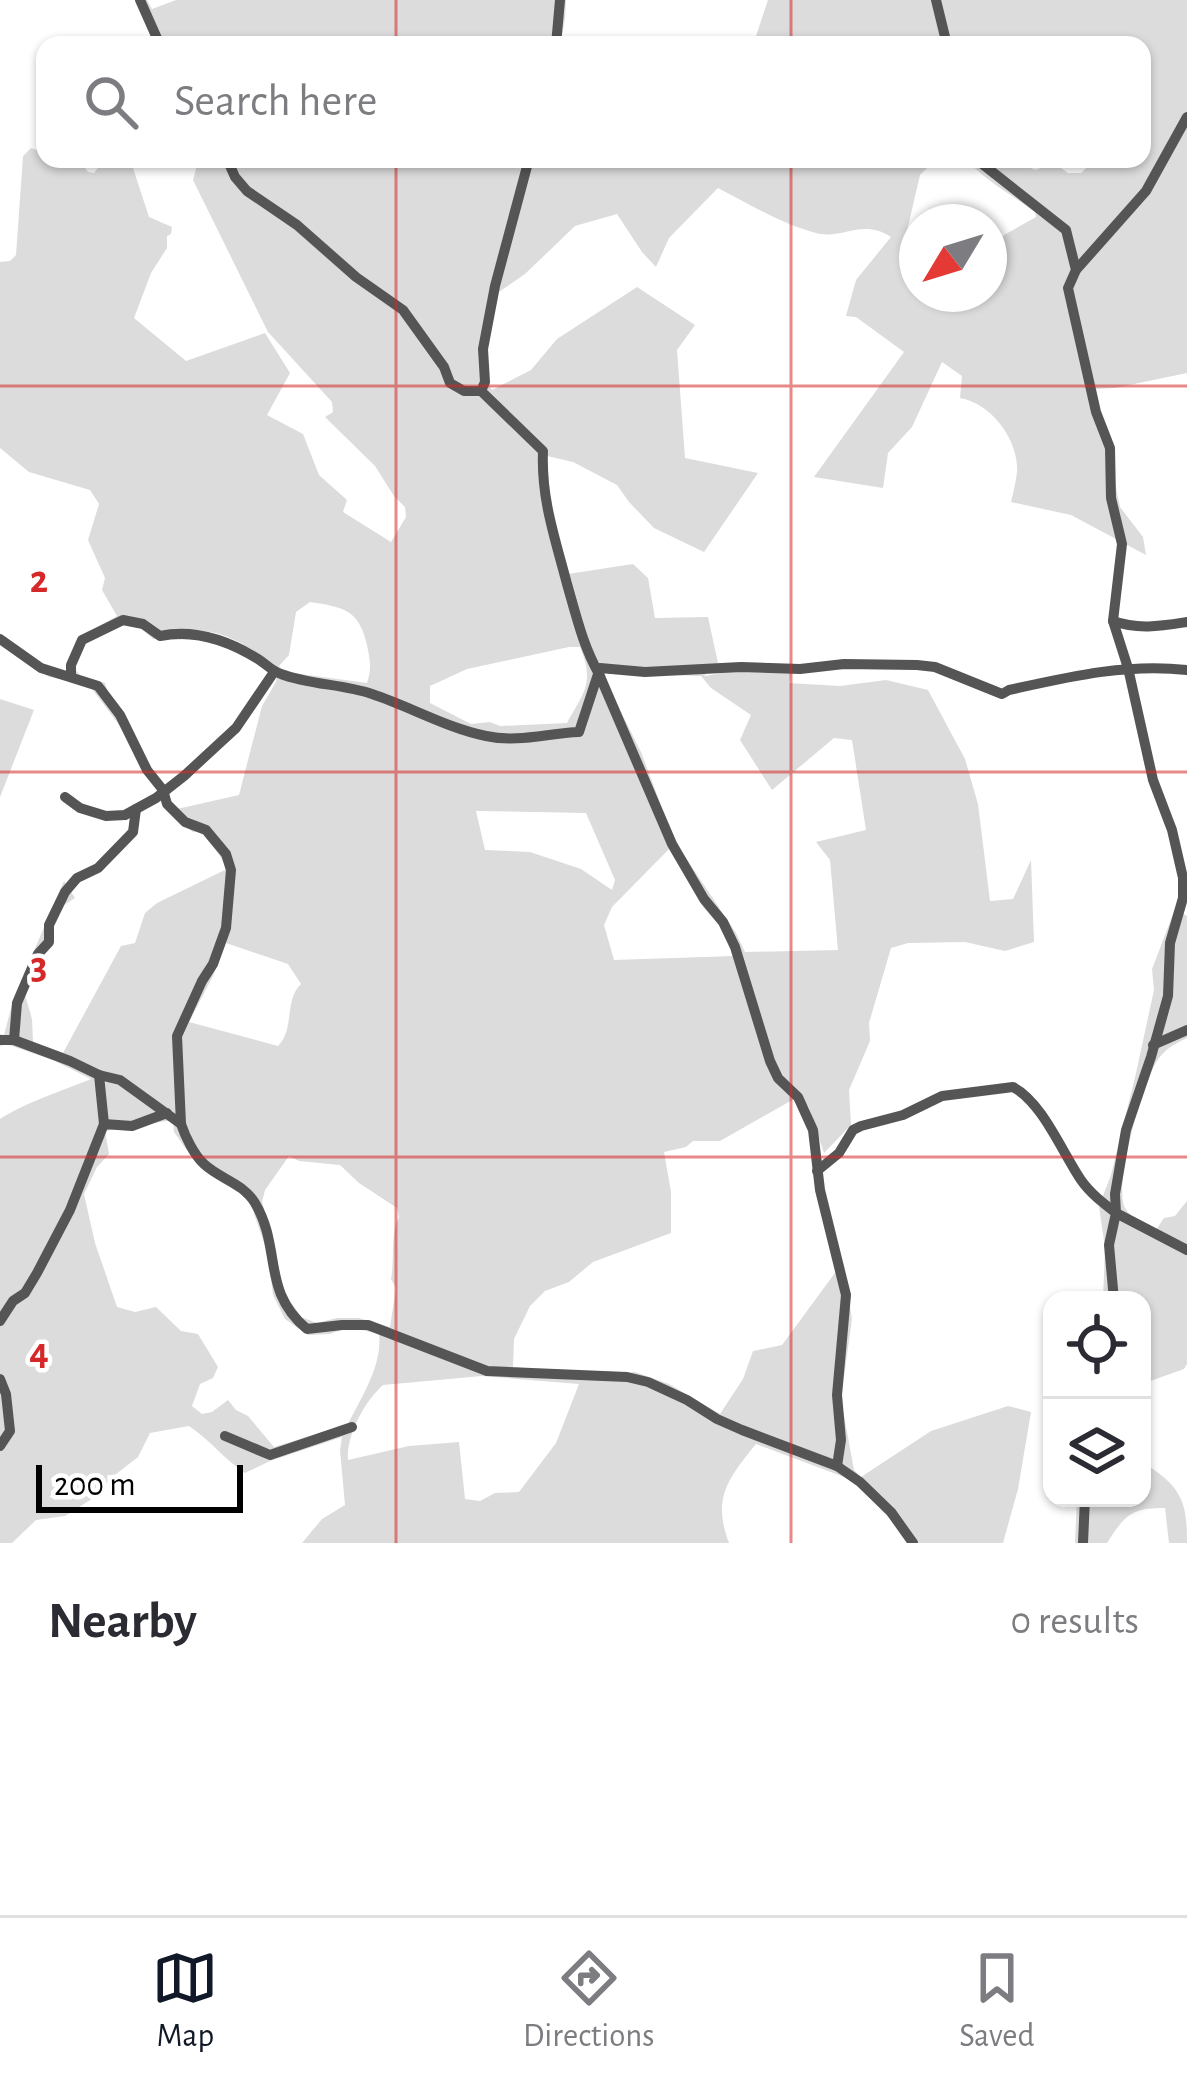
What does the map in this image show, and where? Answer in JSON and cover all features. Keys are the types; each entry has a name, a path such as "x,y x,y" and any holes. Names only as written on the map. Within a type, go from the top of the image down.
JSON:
{"street":[{"path":"140,0 156,36"},
{"path":"557,36 560,0"},
{"path":"936,0 945,36"},
{"path":"1113,1291 1108,1244 1126,1130 1168,996 1170,944 1185,900 1185,874 1153,780 1113,621 1122,544 1111,498 1109,448 1096,412 1068,288 1076,270 1146,191 1187,117"},
{"path":"231,168 247,191 403,310 444,367 450,383 464,391 481,392 543,451 546,511 586,652 672,844 735,947 766,1053 778,1078 798,1097 813,1130 817,1171 846,1295 837,1395 841,1440 837,1466"},
{"path":"481,392 483,349 495,286 528,168"},
{"path":"987,168 1066,230 1076,270"},
{"path":"71,676 82,640 124,620 143,624 160,636 172,633 224,640 274,672 370,693 486,736 521,740 579,732 600,668 645,672 917,665 935,667 1001,694 1098,671 1187,670"},
{"path":"1113,621 1130,627 1187,622"},
{"path":"0,639 41,668 98,686 120,716 167,804 185,822 206,830 226,854 231,870 226,928 177,1036 181,1124 203,1163 238,1184 254,1201 272,1251 277,1291 296,1321 307,1329 368,1325 488,1371 627,1377 647,1382 717,1420 837,1466 891,1512 914,1543"},
{"path":"65,797 80,808 106,816 125,815 156,798 236,728 274,672"},
{"path":"14,1040 17,1004 38,954 49,942 50,925 65,892 77,878 98,868 133,832 136,809"},
{"path":"1153,1045 1187,1030"},
{"path":"0,1040 14,1040 120,1080 181,1124"},
{"path":"0,1321 6,1301 25,1294 70,1210 104,1124 99,1075"},
{"path":"817,1171 860,1126 903,1115 942,1096 1013,1087 1032,1104 1084,1184 1116,1213 1187,1250"},
{"path":"104,1124 131,1126 166,1113"},
{"path":"0,1379 10,1431 0,1446"},
{"path":"225,1436 270,1455 352,1427"},
{"path":"1082,1543 1084,1507"}],"shaded area":[{"path":"136,0 147,0 152,9 176,0 566,0 562,36 151,36"},
{"path":"768,0 1187,0 1187,373 1096,389 1120,507 1143,537 1146,555 1071,515 1011,502 1017,472 1008,436 982,407 960,398 962,376 942,362 912,427 888,453 883,488 814,477 904,352 856,317 846,316 856,280 891,237 881,232 816,233 718,188 669,238 656,267 617,214 575,226 499,292 487,340 492,390 531,370 557,339 637,287 695,325 677,350 685,458 758,473 704,552 654,528 617,485 573,462 547,456 548,497 568,574 633,564 648,578 655,618 708,617 718,663 704,676 741,670 792,671 789,683 840,686 886,680 928,690 965,759 978,804 990,901 1013,899 1031,860 1034,942 1005,951 965,942 908,943 891,948 869,1023 870,1041 849,1090 851,1125 824,1153 801,1095 720,1141 693,1141 664,1152 671,1233 593,1262 569,1282 545,1291 530,1306 514,1339 513,1367 635,1372 669,1384 720,1414 743,1379 753,1351 782,1345 843,1262 852,1319 841,1399 854,1470 861,1477 931,1431 1008,1406 1031,1412 1003,1543 908,1543 907,1536 852,1480 756,1444 723,1501 729,1543 302,1543 322,1519 345,1505 342,1437 245,1473 189,1426 150,1433 138,1457 98,1495 65,1516 36,1520 12,1543 0,1543 0,1119 91,1079 53,1060 0,1046 0,1034 4,1035 14,997 64,881 75,898 61,907 25,995 33,1042 63,1053 121,946 135,943 145,913 227,869 201,831 193,832 172,816 177,809 239,795 262,706 276,682 278,667 222,635 181,630 181,640 153,639 141,628 124,625 86,643 74,668 80,675 105,683 122,712 126,734 92,689 49,677 0,645 65,673 78,638 117,616 102,590 105,578 88,540 99,504 90,490 29,472 0,448 0,262 16,255 23,156 31,148 36,150 36,168 85,168 94,173 98,168 133,168 149,217 172,227 134,318 186,361 265,333 290,373 267,415 303,434 319,475 347,500 343,512 391,542 406,517 405,507 375,466 325,417 333,412 332,402 268,332 193,180 196,168 927,168 920,175 913,204 899,204 899,312 1007,312 1007,233 1036,217 1035,212 976,168 1061,168 1068,173 1086,168 1151,168 1151,36 756,36","holes":["310,602 348,612 360,624 370,664 367,683 285,672 279,666 289,655 296,612","580,647 587,670 586,687 567,723 471,724 430,703 430,686 467,669","605,673 701,676 751,715 740,740 772,790 834,738 852,740 866,830 816,842 830,860 838,950 745,952 674,840","476,811 586,813 615,880 612,890 581,869 530,852 485,850","669,849 703,907 721,927 734,956 614,960 604,925 612,907","226,943 288,964 301,984 278,1046 189,1022","173,1120 174,1132 196,1163 234,1187 251,1205 268,1254 273,1295 285,1319 308,1335 349,1327 379,1334 374,1369 348,1424 274,1447 228,1400 202,1414 192,1406 200,1384 213,1378 218,1367 198,1334 181,1331 156,1307 135,1312 117,1307 95,1243 84,1194 109,1154 105,1131","289,1156 340,1165 397,1208 391,1279 396,1288 390,1327 359,1318 317,1323 301,1317 282,1289 262,1202","482,1376 579,1384 556,1443 519,1492 495,1493 480,1501 465,1499 459,1442 409,1446 348,1460 358,1419 383,1385"]},
{"path":"0,699 34,710 0,797"},
{"path":"1175,909 1187,916 1187,1038 1163,1053 1151,1072 1131,1134 1122,1196 1131,1215 1156,1230 1187,1201 1187,1364 1151,1381 1151,1291 1103,1291 1105,1248 1099,1206 1136,1073 1154,990 1152,969"},
{"path":"1151,1468 1181,1499 1187,1543 1169,1543 1165,1508 1130,1515 1107,1543 1075,1543 1077,1507 1151,1507"}]}
